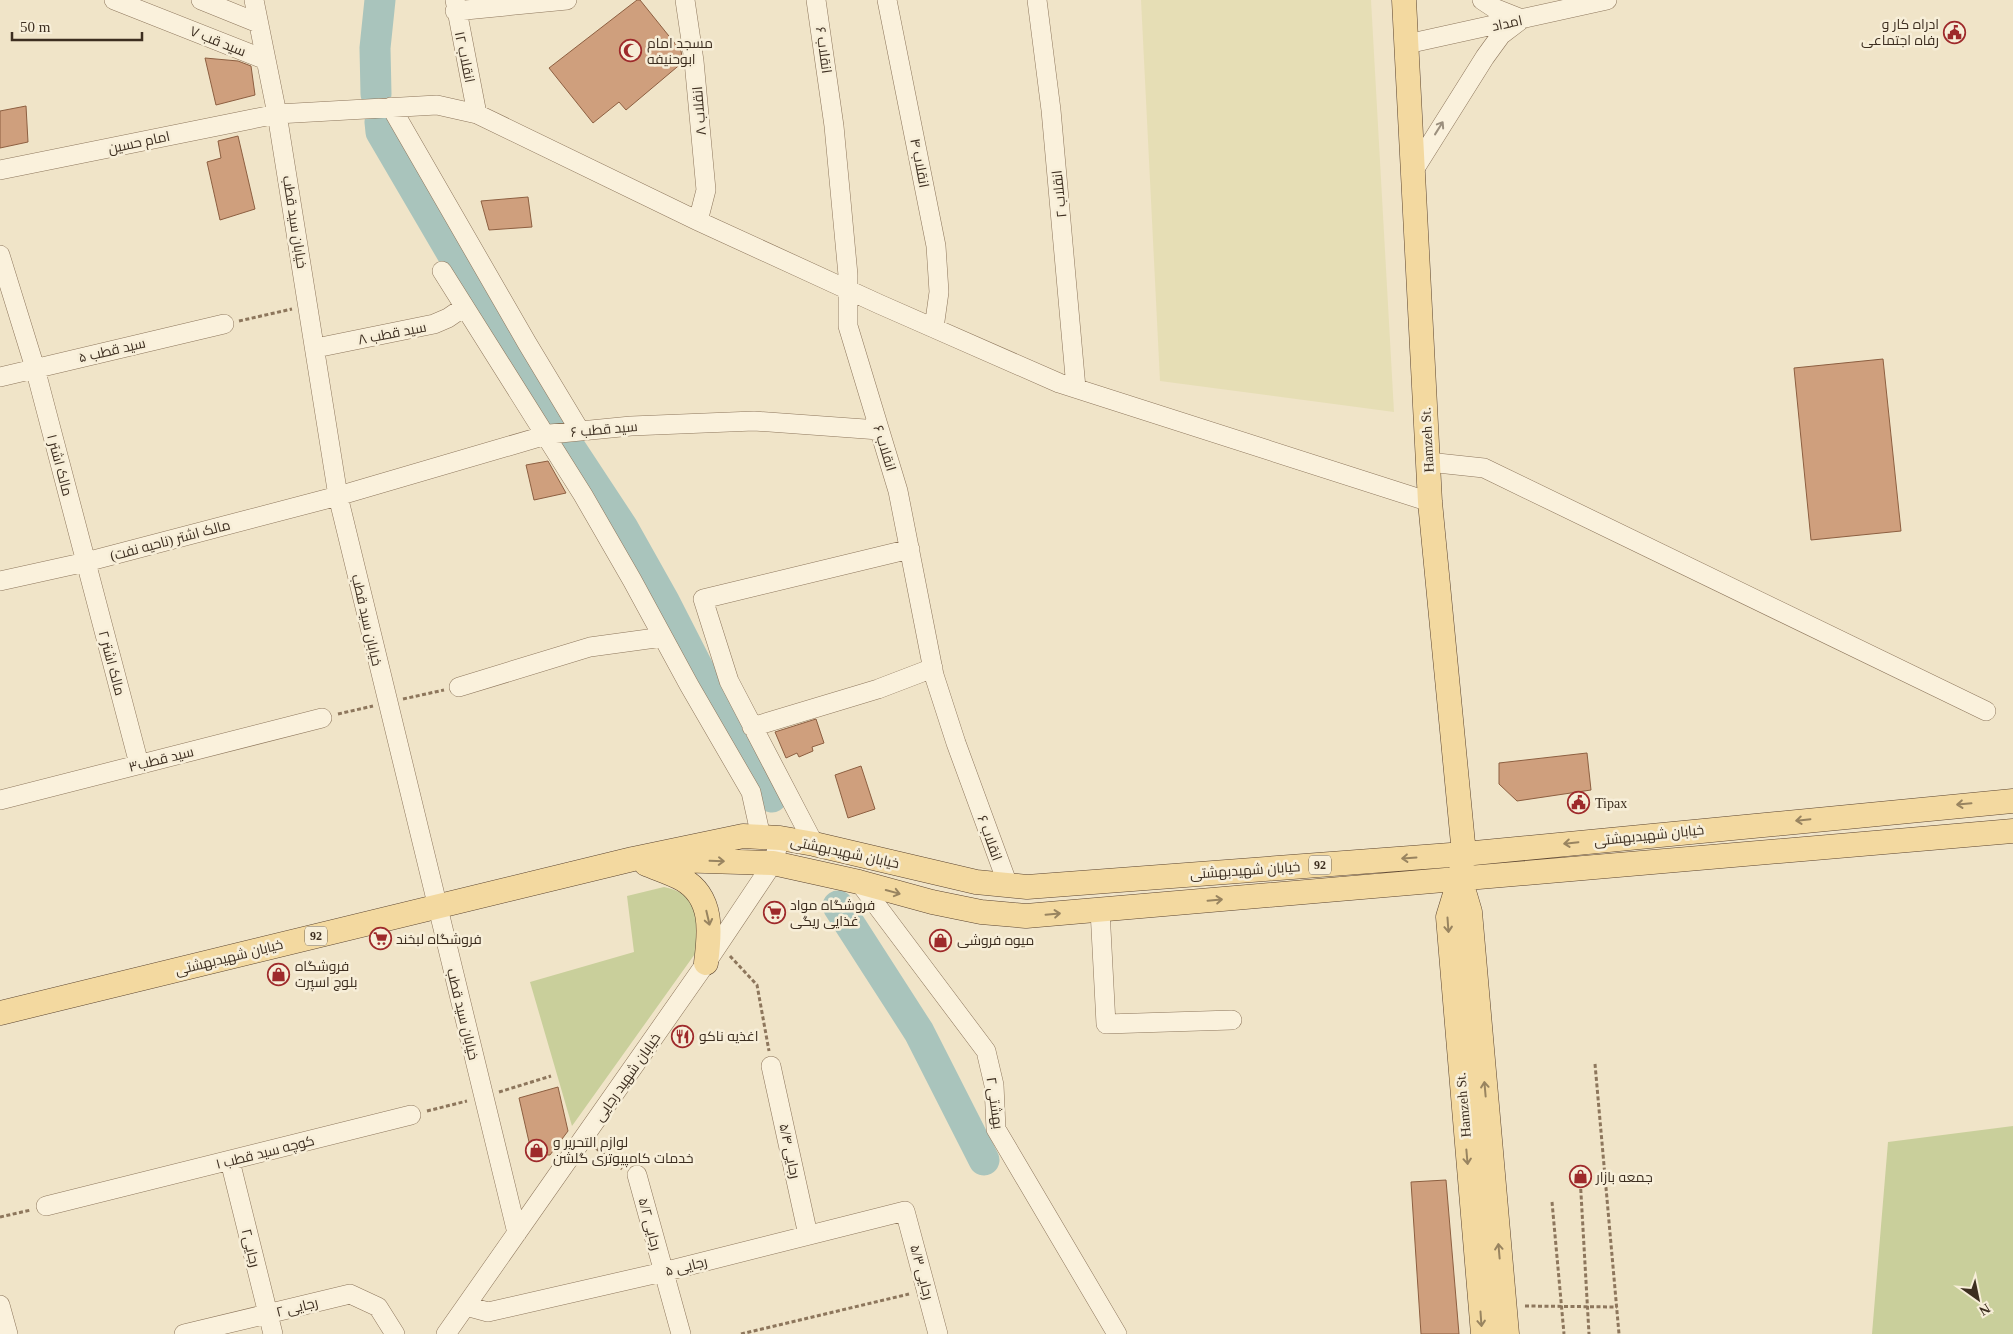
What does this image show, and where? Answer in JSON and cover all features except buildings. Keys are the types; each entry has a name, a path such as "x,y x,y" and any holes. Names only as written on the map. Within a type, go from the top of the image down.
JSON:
{"main road":[{"name":"Hamzeh St.","path":"1404,0 1430,502 1464,854 1460,878 1448,917 1482,1334"},
{"name":"خیابان شهیدبهشتی","path":"0,1013 633,859 742,836 814,844 976,882 1027,887 1464,854 2013,801"},
{"name":"خیابان شهیدبهشتی","path":"633,859 773,863 860,882 932,902 981,912 1026,916 2013,831"},
{"path":"633,859 683,880 696,891 707,911 710,930 706,963"},
{"name":"Hamzeh St.","path":"1460,878 1470,912 1507,1334"}],"street":[{"name":"سید قب ۷","path":"114,0 266,60"},
{"path":"201,0 258,23"},
{"name":"خیابان سید قطب","path":"254,0 277,114 316,348 338,496 517,1233"},
{"path":"455,6 567,0"},
{"name":"انقلاب ۸","path":"685,0 694,61 706,190 698,221"},
{"name":"انقلاب ۶","path":"816,0 834,126 848,290 848,326 898,491 933,668 956,744 1008,885"},
{"name":"انقلاب ۴","path":"887,0 936,246 939,292 934,328"},
{"name":"انقلاب ۲","path":"1036,0 1052,120 1076,388"},
{"path":"1414,170 1485,57 1502,35 1522,19 1494,8 1482,0"},
{"name":"امداد","path":"1407,44 1607,0"},
{"name":"انقلاب ۱۲","path":"455,6 477,114"},
{"name":"امام حسین","path":"0,170 277,114 438,105 477,114 698,221 848,290 1076,388 1430,502"},
{"path":"391,107 580,431"},
{"name":"مالک اشتر ۱","path":"0,255 35,368 86,562"},
{"path":"442,271 583,495 751,792 771,838"},
{"name":"سید قطب ۸","path":"316,348 434,324 448,318 464,306"},
{"name":"سید قطب ۵","path":"0,377 224,324"},
{"name":"سید قطب ۶","path":"338,496 545,436 580,431 631,426 754,421 879,430"},
{"path":"1428,462 1484,468 1986,711"},
{"name":"مالک اشتر (ناحیه نفت)","path":"0,581 86,562 338,496"},
{"path":"814,844 729,681 703,598 910,549"},
{"name":"مالک اشتر ۲","path":"86,562 139,764"},
{"path":"459,687 590,647 663,638"},
{"path":"752,727 878,689 933,668"},
{"name":"سید قطب۳","path":"0,800 322,718"},
{"name":"خیابان شهید رجایی","path":"446,1334 706,963 773,863 771,838"},
{"name":"بهشتی ۲","path":"860,882 986,1051 994,1086 996,1129 1117,1334"},
{"path":"1100,910 1106,1024 1232,1020"},
{"name":"رجایی ۵/۴","path":"772,1066 808,1235"},
{"name":"کوچه سید قطب ۱","path":"46,1206 412,1115"},
{"name":"رجایی۲","path":"230,1161 274,1334"},
{"name":"رجایی ۵/۲","path":"636,1175 680,1334"},
{"name":"رجایی ۵","path":"466,1306 488,1312 663,1272 905,1210"},
{"name":"رجایی ۵/۳","path":"905,1210 938,1334"},
{"name":"رجایی ۲","path":"184,1334 350,1294 378,1307 395,1334"},
{"path":"0,1304 8,1334"}],"path":[{"path":"224,324 308,306"},
{"path":"322,718 459,687"},
{"path":"719,943 757,985 772,1066"},
{"path":"1595,1064 1619,1334"},
{"path":"412,1115 551,1076"},
{"path":"584,1137 618,1167 636,1175"},
{"path":"1580,1176 1589,1334"},
{"path":"1552,1202 1564,1334"},
{"path":"0,1217 46,1206"},
{"path":"741,1334 927,1290"},
{"path":"1504,1306 1617,1307"}],"shaded area":[{"path":"1141,0 1371,0 1394,412 1160,381"}],"green space":[{"path":"664,887 685,896 695,910 698,929 697,951 572,1126 530,982 634,952 627,896"},
{"path":"2013,1126 2013,1334 1872,1334 1888,1142"}],"waterway":[{"path":"376,94 375,48 380,0"},
{"path":"380,122 381,132 532,390 552,420"},
{"path":"569,446 623,528 664,601 715,701 772,797"},
{"path":"838,906 919,1032 984,1160"}],"place":[{"name":"ادراه کار و رفاه اجتماعی","path":"1955,32"},
{"name":"مسجد امام ابوحنیفه","path":"631,51"},
{"name":"Tipax","path":"1579,803"},
{"name":"فروشگاه مواد غذایی ریگی","path":"774,913"},
{"name":"فروشگاه لبخند","path":"380,939"},
{"name":"میوه فروشی","path":"941,940"},
{"name":"فروشگاه بلوچ اسپرت","path":"279,974"},
{"name":"اغذیه ناکو","path":"683,1036"},
{"name":"لوازم التحریر و خدمات کامپیوتری گلشن","path":"537,1150"},
{"name":"جمعه بازار","path":"1580,1177"}]}
